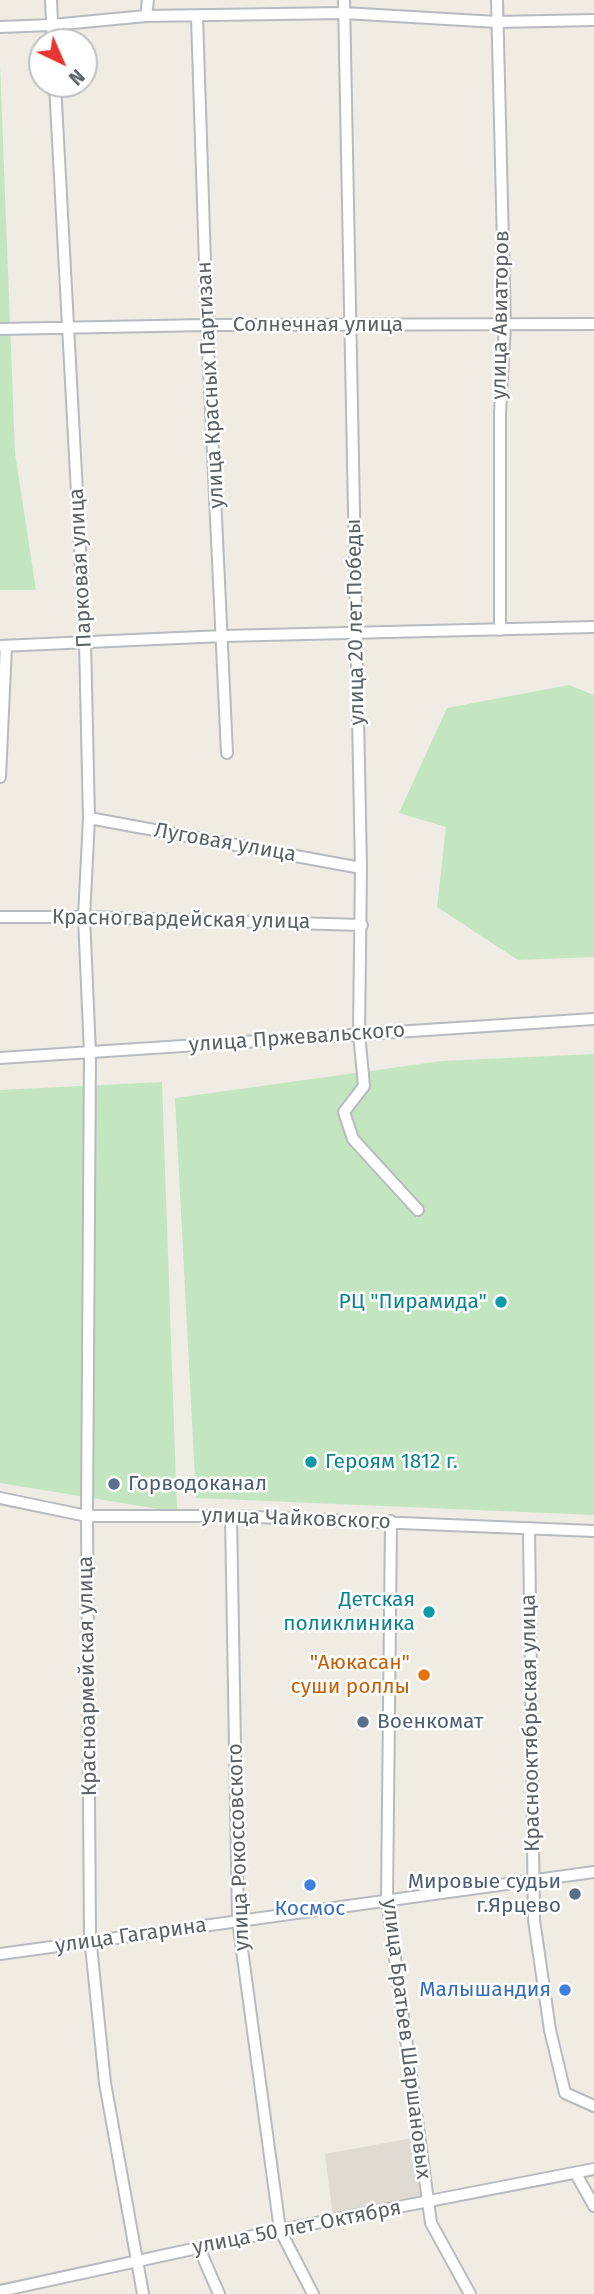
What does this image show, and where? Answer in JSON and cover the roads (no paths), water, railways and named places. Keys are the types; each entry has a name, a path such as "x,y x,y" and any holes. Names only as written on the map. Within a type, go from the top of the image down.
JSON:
{"street":[{"path":"51,0 52,28"},
{"path":"146,16 148,0"},
{"name":"улица 20 лет Победы","path":"344,0 362,925 359,1033 363,1086 344,1112 353,1139 418,1210"},
{"name":"улица Авиаторов","path":"497,0 505,325 500,412 500,630"},
{"path":"0,27 146,16 344,13 498,22 594,20"},
{"name":"улица Красных Партизан","path":"197,17 207,325 227,753"},
{"name":"Парковая улица","path":"56,98 85,642 89,818 84,917 90,1053"},
{"name":"Солнечная улица","path":"0,329 207,325 594,324"},
{"path":"0,777 3,646 223,636 594,627"},
{"name":"Луговая улица","path":"89,818 361,868"},
{"name":"Красногвардейская улица","path":"0,917 362,925"},
{"name":"улица Пржевальского","path":"0,1058 594,1019"},
{"name":"Красноармейская улица","path":"90,1053 87,1516 91,1942 105,2083 143,2294"},
{"name":"улица Чайковского","path":"0,1498 87,1516 231,1516 594,1531"},
{"name":"улица Рокоссовского","path":"231,1516 238,1920 280,2230 313,2294"},
{"name":"улица Братьев Шаршановых","path":"391,1521 387,1899 431,2223 470,2294"},
{"name":"Краснооктябрьская улица","path":"529,1528 534,1920 550,2029 565,2092 594,2106"},
{"name":"улица Гагарина","path":"0,1954 594,1872"},
{"name":"улица 50 лет Октября","path":"0,2291 280,2230 594,2169"},
{"path":"576,2174 594,2206"},
{"path":"199,2248 219,2294"}],"place":[{"name":"РЦ \"Пирамида\"","path":"501,1302"},
{"name":"Героям 1812 г.","path":"311,1462"},
{"name":"Горводоканал","path":"114,1484"},
{"name":"Детская поликлиника","path":"429,1612"},
{"name":"\"Аюкасан\" суши роллы","path":"424,1675"},
{"name":"Военкомат","path":"363,1722"},
{"name":"Космос","path":"310,1885"},
{"name":"Мировые судьи г.Ярцево","path":"575,1894"},
{"name":"Малышандия","path":"565,1990"}]}
